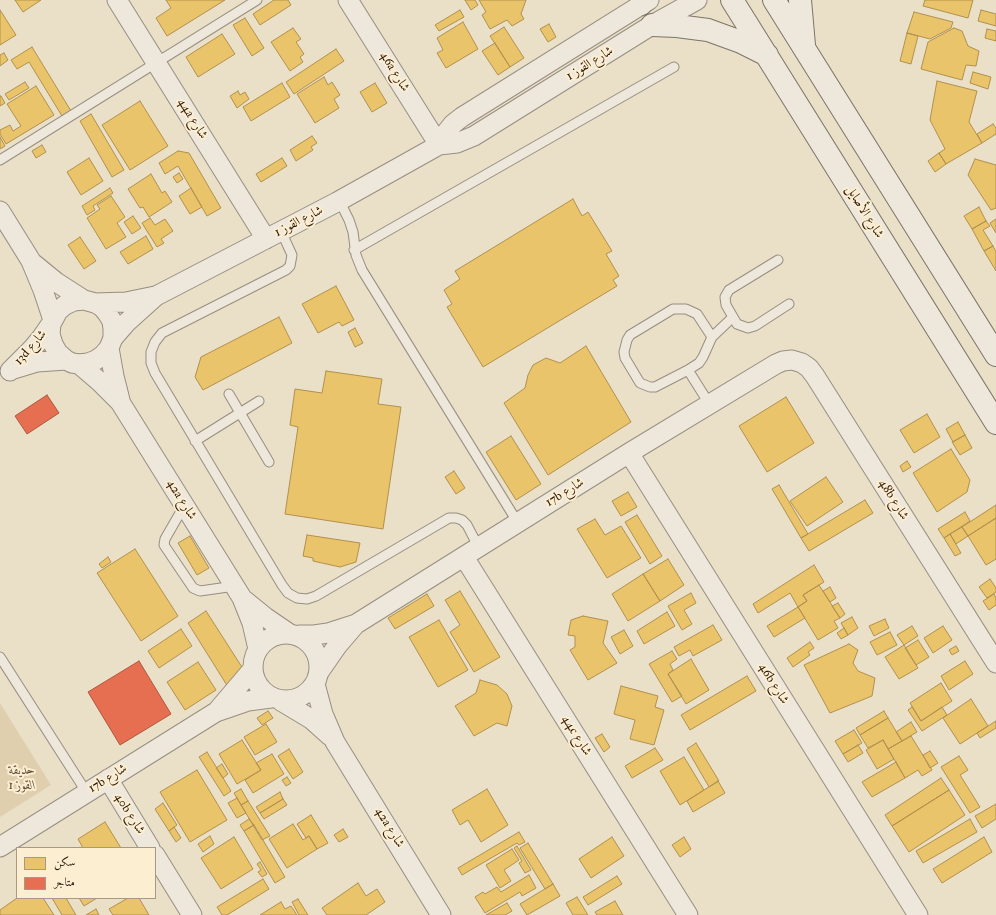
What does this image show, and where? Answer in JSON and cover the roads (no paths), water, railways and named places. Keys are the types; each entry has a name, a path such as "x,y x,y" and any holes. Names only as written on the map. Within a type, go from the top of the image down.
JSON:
{"main road":[{"name":"شارع الأصايل","path":"732,0 996,423"},
{"path":"774,0 996,355"},
{"path":"800,0 804,50"},
{"path":"652,25 677,26 708,30 741,42 767,55"}],"street":[{"name":"44a شارع","path":"117,0 156,63 273,235"},
{"name":"46a شارع","path":"348,0 439,145"},
{"name":"شارع القوز 1","path":"111,343 126,323 156,296 337,202 439,145 457,143 474,136 652,25 696,0"},
{"name":"شارع القوز 1","path":"439,145 449,129 462,117 644,1"},
{"path":"0,211 31,261 43,290 52,322"},
{"path":"31,261 56,282 89,302 102,307 110,317 114,329 111,343 103,355 88,363 72,362 58,353 53,344 50,334 52,322 58,311 65,305 74,301 89,302"},
{"name":"شارع القوز 1","path":"89,302 126,302 156,296"},
{"name":"13d شارع","path":"5,374 32,349 52,322"},
{"name":"42a شارع","path":"111,343 114,376 120,402"},
{"name":"48b شارع","path":"776,364 783,361 792,360 802,362 815,376 996,663"},
{"name":"13d شارع","path":"5,374 37,362 72,362"},
{"name":"42a شارع","path":"72,362 100,382 120,402 238,592 252,623 258,649"},
{"name":"17b شارع","path":"294,635 328,633 356,624 629,453 776,364"},
{"name":"46b شارع","path":"629,453 918,915"},
{"name":"44c شارع","path":"471,552 688,915"},
{"name":"42a شارع","path":"238,592 265,617 294,635"},
{"name":"17b شارع","path":"317,678 336,646 356,624"},
{"path":"278,635 294,635 308,642 314,650 318,659 317,678 306,694 295,700 276,699 264,693 258,686 254,679 252,670 253,659 258,649 266,640 278,635"},
{"name":"17b شارع","path":"216,712 232,696 252,670"},
{"name":"42a شارع","path":"317,678 323,714 335,742 441,915"},
{"name":"17b شارع","path":"0,846 216,712 248,700 276,699"},
{"name":"42a شارع","path":"276,699 311,719 335,742"},
{"name":"40b شارع","path":"108,780 149,847"},
{"path":"156,857 192,915"}],"lane":[{"path":"0,160 258,0"},
{"path":"354,250 674,67"},
{"path":"337,202 343,208 349,220 353,232 354,250 362,270 518,523"},
{"path":"273,235 292,255 290,266 286,270 171,327 162,333 155,342 151,352 151,363 155,373 195,441 282,585 288,593 297,598 307,599 316,596 449,518 462,520 467,525 471,552"},
{"path":"778,260 729,290 725,297 725,301 733,317 740,326 748,328 751,328 789,304"},
{"path":"712,337 697,314 686,309 679,308 667,312 630,335 624,352 625,358 636,379 644,386 655,387 699,363 712,337 733,317"},
{"path":"688,370 710,405"},
{"path":"229,394 269,462"},
{"path":"195,441 259,401"},
{"path":"184,506 165,539 164,545 193,588 200,591 238,592"},
{"path":"0,657 87,793"}],"park label":[{"name":"حديقة القوز 1","path":"22,778"}]}
